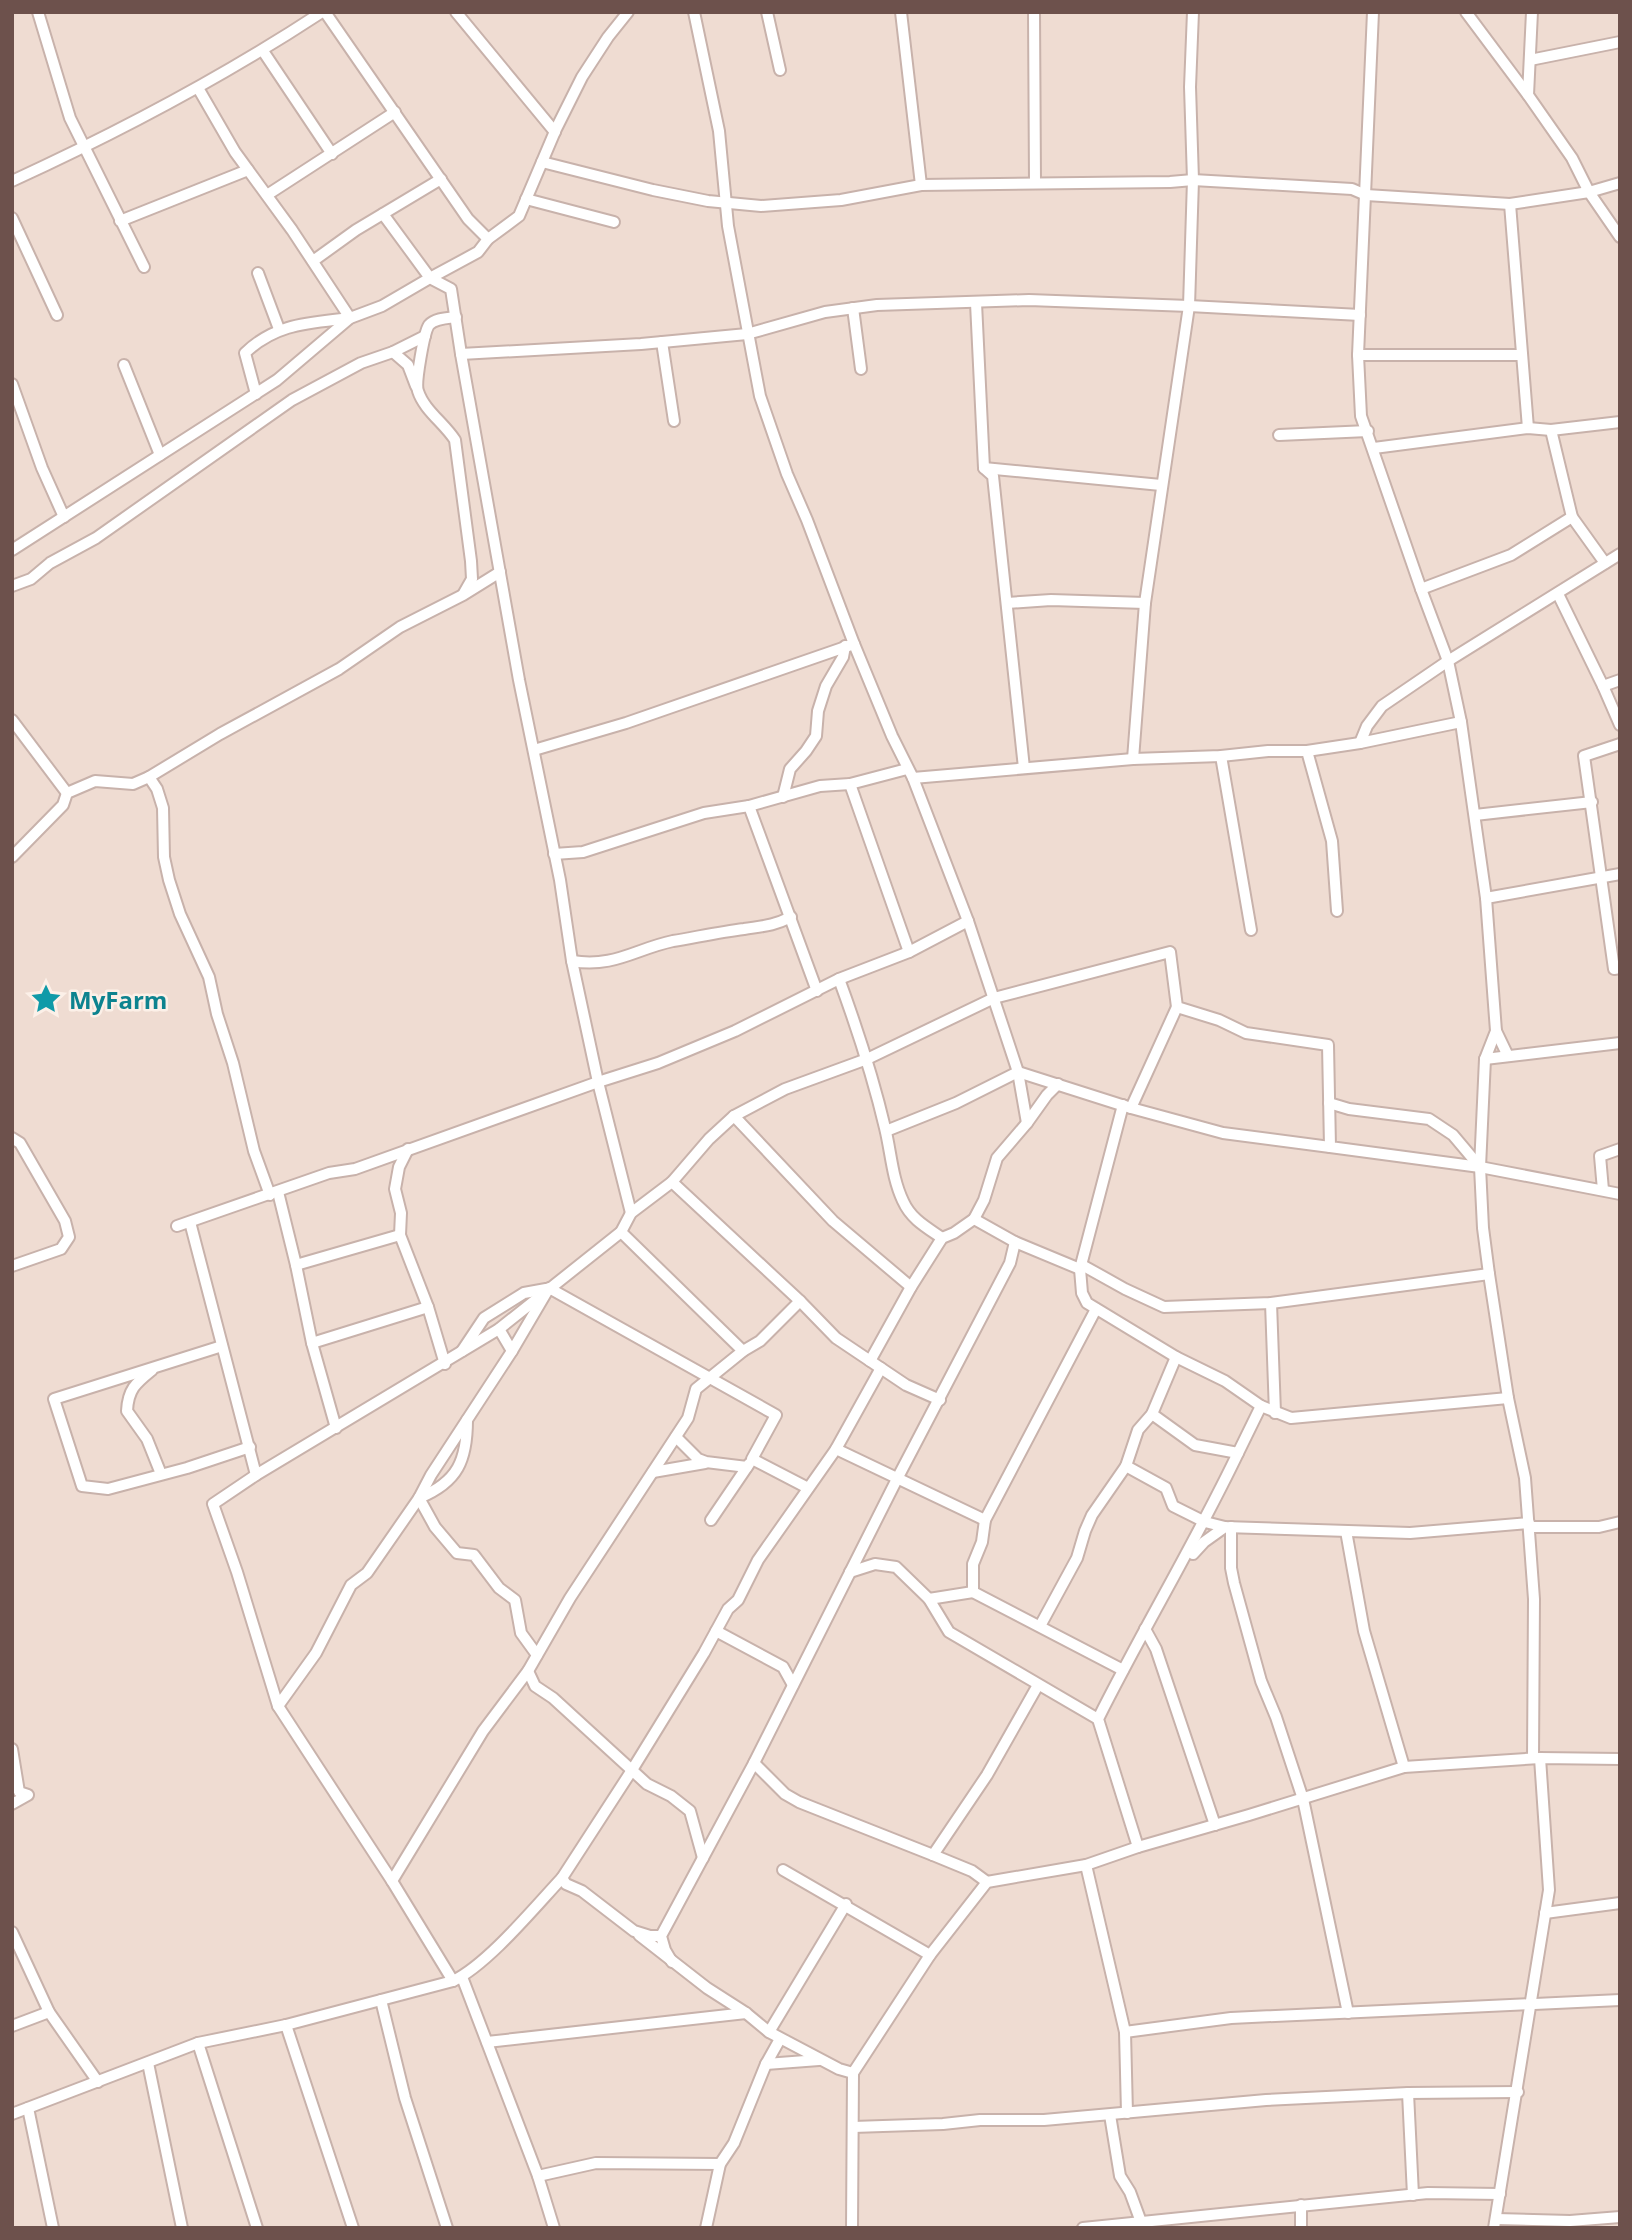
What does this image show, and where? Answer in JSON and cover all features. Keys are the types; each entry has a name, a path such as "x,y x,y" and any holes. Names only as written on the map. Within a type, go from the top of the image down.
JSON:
{"street":[{"path":"38,12 70,118 144,267"},
{"path":"12,181 85,148 198,88 263,51 323,12 468,219 488,239"},
{"path":"456,12 555,132"},
{"path":"256,394 244,353 253,345 279,329 351,318 382,306 478,252 488,239 519,216 582,77 628,12"},
{"path":"694,12 719,131 724,204 760,396 850,645 910,774 968,921 1018,1072 1027,1123"},
{"path":"767,12 780,70"},
{"path":"901,12 921,185"},
{"path":"1034,12 1035,182"},
{"path":"1133,759 1145,603 1189,306 1193,180 1190,87 1193,12"},
{"path":"1373,12 1358,355 1362,416 1448,661 1461,722 1486,898 1496,1031 1508,1056"},
{"path":"1466,12 1572,158 1589,192 1620,237"},
{"path":"1528,95 1532,12"},
{"path":"1530,60 1620,42"},
{"path":"263,51 331,154"},
{"path":"198,88 235,152 351,318"},
{"path":"267,195 395,112"},
{"path":"542,162 653,190 724,204 761,206 841,200 921,185 1193,180 1352,189 1366,195 1510,204 1589,192 1620,183"},
{"path":"120,221 248,170"},
{"path":"313,261 441,179"},
{"path":"526,199 614,222"},
{"path":"1510,204 1528,428"},
{"path":"383,214 430,278 451,289 572,961 598,1082 631,1213"},
{"path":"12,218 57,315"},
{"path":"258,273 279,329"},
{"path":"461,354 747,334 825,312 877,304 1029,300 1360,316"},
{"path":"976,303 984,468 993,476 1024,768"},
{"path":"853,308 862,369"},
{"path":"417,389 429,325 434,321 456,317"},
{"path":"12,550 277,380 351,318"},
{"path":"12,586 31,579 50,563 96,538 292,400 361,363 393,352 425,335"},
{"path":"662,342 674,421"},
{"path":"393,352 408,365 417,389 430,411 455,440 472,579 463,595"},
{"path":"1358,355 1522,355"},
{"path":"124,365 160,455"},
{"path":"12,384 42,468 64,517"},
{"path":"1374,448 1528,428 1551,430 1620,422"},
{"path":"1551,430 1572,517 1605,563"},
{"path":"1279,435 1368,431"},
{"path":"984,468 1161,485"},
{"path":"1421,589 1511,555 1572,517"},
{"path":"1360,743 1367,726 1382,706 1448,661 1620,554"},
{"path":"12,857 63,805 67,793 95,780 133,784 149,777 220,734 338,670 400,627 463,595 500,572"},
{"path":"1558,594 1620,725"},
{"path":"1007,603 1051,600 1145,603"},
{"path":"534,750 626,723 850,645"},
{"path":"783,797 790,769 816,736 818,711 825,686 850,645"},
{"path":"1603,686 1620,680"},
{"path":"12,720 67,793"},
{"path":"554,854 583,852 704,813 749,806 820,786 850,785 910,774 1268,751 1307,751 1461,722"},
{"path":"1620,744 1584,756 1614,969 1620,968"},
{"path":"1307,751 1332,841 1337,911"},
{"path":"1221,756 1251,930"},
{"path":"149,777 158,789 163,808 164,857 169,880 180,915 209,977 254,1151 274,1193 296,1265 312,1343 336,1428"},
{"path":"850,785 909,951"},
{"path":"1475,815 1592,802"},
{"path":"749,806 817,991"},
{"path":"1486,898 1620,873"},
{"path":"572,961 588,963 619,960 669,942 775,926 791,917"},
{"path":"177,1226 329,1173 355,1170 598,1082 659,1063 735,1031 839,979 909,951 968,921"},
{"path":"554,2228 538,2176 487,2042 458,1979 278,1706 213,1504 256,1475 499,1329 621,1232 631,1213 672,1182 709,1139 734,1116 785,1089 867,1059 993,998 1170,952 1177,1007 1127,1107 1081,1267 1082,1293 1087,1303 1176,1357 1225,1381 1261,1406 1291,1418 1508,1398"},
{"path":"839,979 867,1059 903,1202 916,1220 942,1238"},
{"path":"1177,1007 1219,1020 1247,1033 1328,1045 1330,1147"},
{"path":"1496,1031 1485,1059 1480,1167 1483,1228 1508,1398 1525,1478 1534,1599 1537,1758 1549,1890 1495,2224 1620,2217"},
{"path":"1485,1059 1620,1043"},
{"path":"886,1131 956,1103 1018,1072 1127,1107 1223,1133 1480,1167 1620,1194"},
{"path":"870,1361 942,1238 974,1219 984,1200 997,1158 1058,1084"},
{"path":"1329,1103 1349,1109 1429,1119 1453,1135 1480,1167"},
{"path":"734,1116 833,1221 911,1287"},
{"path":"12,1138 20,1143 65,1220 69,1237 61,1249 12,1266"},
{"path":"408,1149 399,1167 395,1189 401,1213 400,1235 428,1307 444,1364"},
{"path":"1603,1190 1600,1156 1620,1149"},
{"path":"672,1182 836,1338 906,1385 940,1400"},
{"path":"974,1219 1015,1242 1081,1267 1164,1307 1271,1303 1489,1273"},
{"path":"190,1222 256,1475"},
{"path":"621,1232 743,1351"},
{"path":"296,1265 400,1235"},
{"path":"672,1962 665,1950 662,1936 754,1763 897,1479 1010,1264 1015,1242"},
{"path":"278,1706 316,1653 351,1585 367,1573 419,1497 549,1288"},
{"path":"460,1354 484,1318 524,1293 549,1288 776,1415 750,1463 711,1520"},
{"path":"392,1881 483,1731 527,1671 570,1598 688,1418 696,1389 743,1351 760,1341 800,1301"},
{"path":"1271,1303 1275,1413"},
{"path":"312,1343 428,1307"},
{"path":"973,1592 973,1564 982,1542 985,1520 1096,1309"},
{"path":"499,1329 512,1351"},
{"path":"222,1346 54,1399 82,1486 108,1489 187,1468 250,1447"},
{"path":"1040,1626 1077,1558 1092,1516 1126,1466 1138,1430 1152,1414 1176,1357"},
{"path":"157,1366 136,1383 128,1397 127,1411 147,1439 161,1474"},
{"path":"12,2114 198,2043 286,2025 458,1979 490,1954 562,1878 632,1770 727,1609 738,1600 758,1560 836,1449 881,1368"},
{"path":"1098,1719 1122,1670 1205,1522 1261,1406"},
{"path":"1152,1414 1195,1445 1238,1453"},
{"path":"419,1497 434,1492 449,1480 462,1462 467,1443 467,1420"},
{"path":"676,1437 698,1459 706,1462"},
{"path":"836,1449 985,1520"},
{"path":"653,1472 706,1462 750,1463 808,1488"},
{"path":"1126,1466 1166,1488 1173,1506 1205,1522 1228,1527 1410,1533 1529,1525 1599,1527 1620,1522"},
{"path":"419,1497 435,1527 457,1553 474,1555 499,1588 515,1600 521,1633 537,1655"},
{"path":"1177,1572 1204,1542 1228,1527"},
{"path":"1228,1527 1231,1568 1247,1632 1261,1681 1303,1799 1348,2012"},
{"path":"1346,1531 1364,1632 1404,1766"},
{"path":"850,1572 875,1564 896,1567 929,1599 949,1632 1098,1719 1138,1847"},
{"path":"929,1599 973,1592 1122,1670"},
{"path":"1145,1629 1156,1649 1215,1825"},
{"path":"716,1631 783,1668 793,1685"},
{"path":"783,1668 802,1666"},
{"path":"527,1671 535,1686 647,1784 671,1796 690,1811 703,1858"},
{"path":"933,1855 987,1775 1038,1685"},
{"path":"12,1749 19,1793 28,1795 12,1804"},
{"path":"852,2228 853,2073 930,1955 987,1882 1086,1865 1404,1766 1537,1758 1620,1759"},
{"path":"754,1763 780,1789 799,1802 972,1871 987,1882"},
{"path":"1086,1865 1125,2032 1128,2113"},
{"path":"783,1870 846,1904 930,1955"},
{"path":"562,1878 566,1884 582,1891 672,1962 769,2032 820,2060 853,2073"},
{"path":"1545,1913 1620,1903"},
{"path":"769,2032 846,1904"},
{"path":"634,1931 650,1936 662,1936"},
{"path":"12,1932 15,1945 37,1983 48,2012 98,2081"},
{"path":"382,2000 405,2098 447,2228"},
{"path":"1125,2032 1231,2018 1620,2000"},
{"path":"12,2026 48,2012"},
{"path":"487,2042 746,2013"},
{"path":"286,2025 353,2228"},
{"path":"706,2228 720,2164 734,2143 766,2064 780,2039"},
{"path":"198,2043 257,2228"},
{"path":"766,2064 820,2060"},
{"path":"148,2063 182,2228"},
{"path":"853,2127 980,2120 1044,2120 1266,2100 1408,2093 1518,2092"},
{"path":"1408,2093 1413,2195"},
{"path":"28,2108 53,2228"},
{"path":"1110,2115 1119,2176 1130,2192 1142,2222"},
{"path":"538,2176 596,2163 720,2164"},
{"path":"1083,2228 1428,2193 1500,2194"},
{"path":"1301,2205 1301,2228"}],"shaded area":[{"path":"12,12 1620,12 1620,2228 12,2228"}],"place":[{"name":"MyFarm","path":"46,999"}]}
